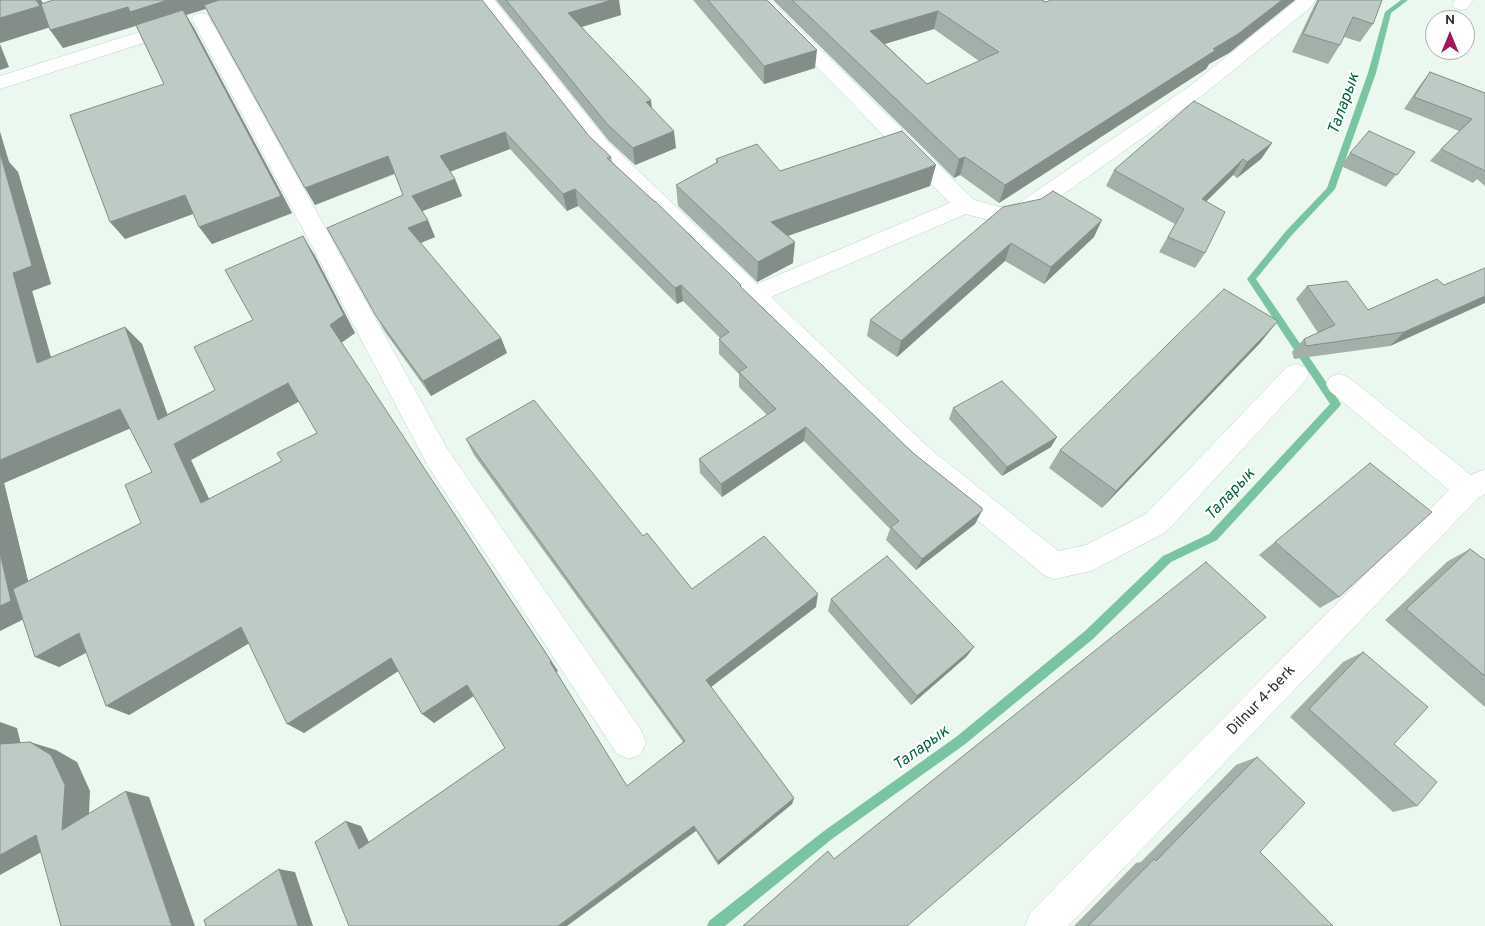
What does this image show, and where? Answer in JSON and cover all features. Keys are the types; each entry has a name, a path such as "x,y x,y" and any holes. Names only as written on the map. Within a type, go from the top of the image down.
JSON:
{"street":[{"path":"484,0 601,148 920,456 1054,565 1091,558 1156,523 1296,374"},
{"path":"760,0 966,205 981,211 1000,214 1026,209 1197,90 1306,0"},
{"path":"0,83 210,16 438,458 629,742"},
{"path":"753,295 966,205"},
{"path":"1339,384 1476,485"},
{"name":"Dilnur 4-berk","path":"1043,926 1476,485"}],"building":[{"path":"0,0 36,0 40,6 0,18"},
{"path":"53,0 168,0 130,12 128,7 50,30 41,4"},
{"path":"219,0 482,0 589,136 611,157 607,158 655,201 912,452 982,508 982,511 922,559 891,527 899,521 806,427 721,484 699,459 776,409 739,372 747,367 719,339 729,332 681,285 675,288 575,189 563,194 505,132 440,156 455,179 412,196 428,220 408,228 501,338 423,381 376,316 327,228 403,195 388,156 305,188 204,5"},
{"path":"506,0 612,0 568,13 651,100 646,102 674,131 633,148 607,124"},
{"path":"708,0 767,0 817,50 764,66"},
{"path":"792,0 1042,0 1046,2 1051,0 1282,0 1238,34 1213,49 1216,50 1005,185 965,157 959,159","holes":["938,11 999,52 927,84 870,31"]},
{"path":"1319,0 1382,0 1373,24 1353,17 1340,45 1303,34"},
{"path":"183,10 281,196 199,227 185,195 110,222 70,115 164,84 136,25"},
{"path":"1430,72 1485,93 1485,171 1441,149 1472,119 1414,97"},
{"path":"1194,101 1272,143 1247,162 1243,159 1202,199 1225,212 1205,253 1168,237 1184,209 1114,170"},
{"path":"902,131 936,165 771,222 795,242 758,262 676,185 718,162 716,159 757,144 780,171"},
{"path":"1369,131 1415,152 1397,175 1350,153"},
{"path":"0,153 32,266 13,273 37,363 125,327 158,420 215,390 194,347 253,320 225,270 303,236 344,315 330,325 551,661 627,786 685,741 466,439 534,400 643,536 647,533 692,589 764,536 818,594 706,680 794,798 718,861 694,826 558,926 349,926 315,842 346,821 359,849 505,748 467,685 422,714 391,658 287,724 241,627 106,706 79,633 35,657 13,589 141,523 125,485 152,472 120,409 0,460","holes":["288,383 317,433 277,453 282,461 201,503 174,444"]},
{"path":"1053,191 1102,220 1051,267 1011,243 901,341 870,320 1003,207 1041,199"},
{"path":"1485,268 1485,296 1404,332 1306,346 1304,339 1335,325 1307,286 1347,281 1368,310 1437,279 1444,285"},
{"path":"1224,289 1278,321 1116,491 1060,450"},
{"path":"1002,381 1057,437 1007,467 953,408"},
{"path":"1370,463 1432,512 1339,597 1275,542"},
{"path":"1470,549 1485,560 1485,676 1406,609"},
{"path":"0,553 11,601 0,606"},
{"path":"887,556 974,647 917,696 831,599"},
{"path":"1206,562 1266,617 907,926 743,926 828,851 834,859"},
{"path":"1363,652 1428,707 1394,744 1437,782 1417,806 1309,709"},
{"path":"30,742 51,755 65,785 62,830 126,791 172,926 61,926 36,835 0,855 0,744"},
{"path":"1257,757 1305,803 1260,852 1333,926 1088,926 1154,859 1156,861"},
{"path":"279,869 298,926 206,926 204,920"}],"waterway":[{"name":"Таларык","path":"714,926 828,835 960,741 1089,635 1167,559 1213,537 1336,404 1251,279 1289,233 1331,189 1372,73 1388,12 1405,0"}]}
